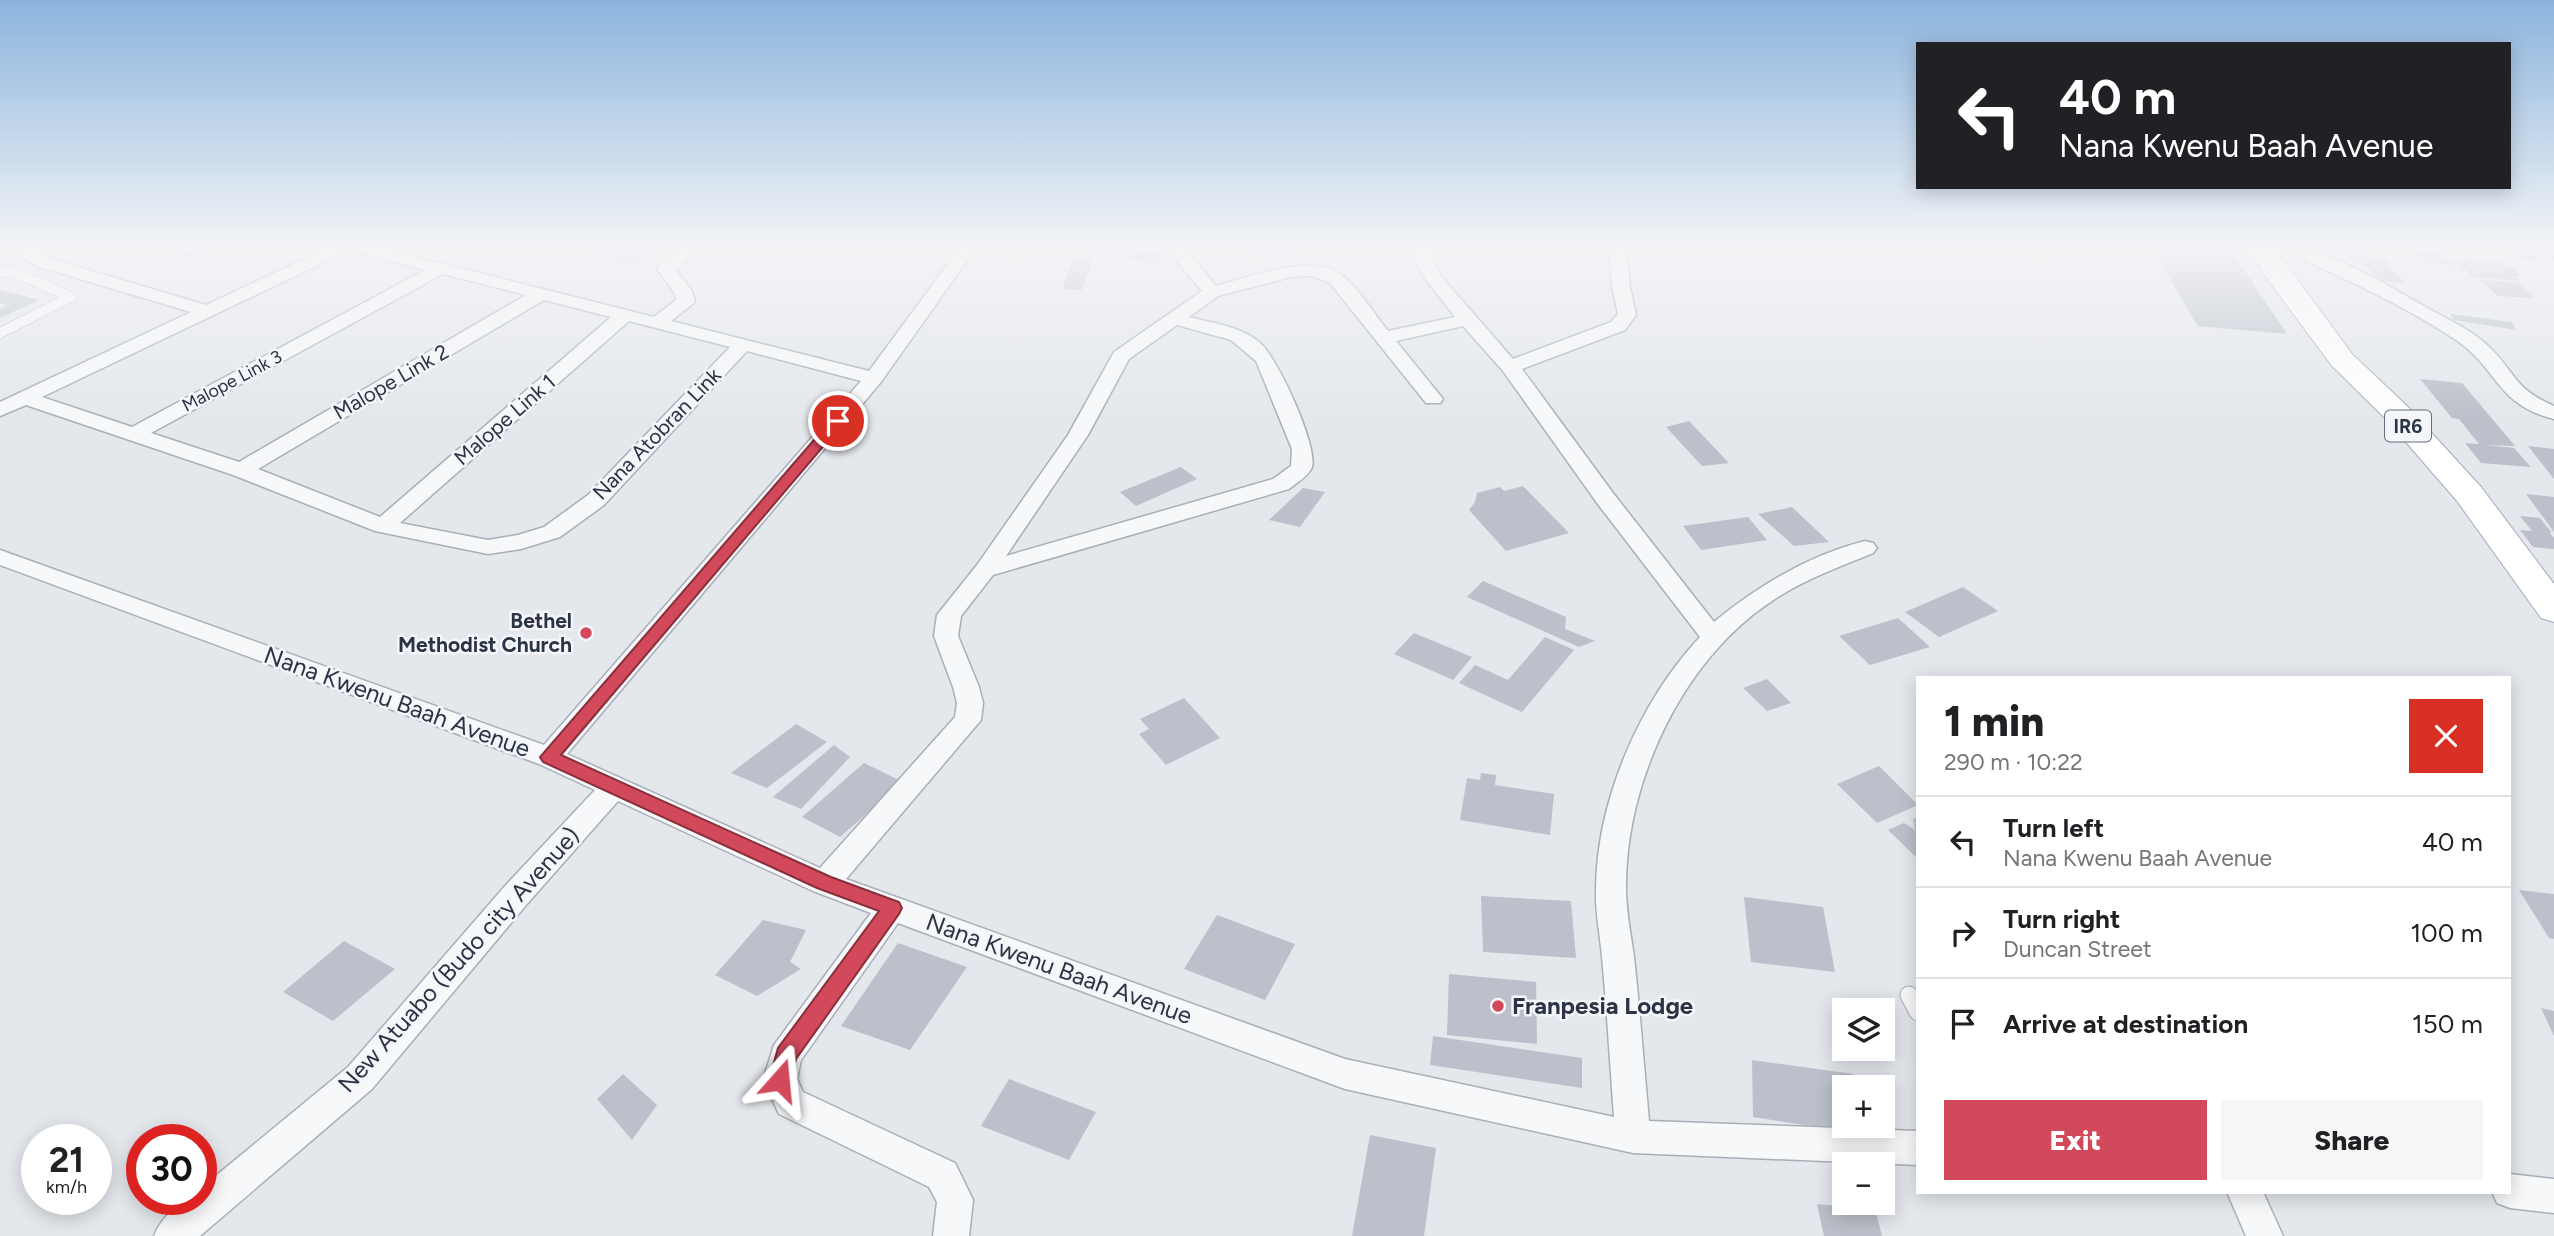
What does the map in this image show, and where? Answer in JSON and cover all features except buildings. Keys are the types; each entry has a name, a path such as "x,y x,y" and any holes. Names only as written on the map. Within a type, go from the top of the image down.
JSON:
{"main road":[{"name":"IR6","path":"2299,303 2342,360 2396,412 2469,494 2554,610"}],"street":[{"path":"178,303 209,312"},
{"path":"0,410 228,303"},
{"name":"Malope Link 3","path":"134,434 377,303"},
{"name":"Malope Link 2","path":"241,470 526,303"},
{"path":"578,303 874,378"},
{"path":"658,322 685,303"},
{"path":"549,757 874,378 928,303"},
{"path":"824,883 968,720 968,695 946,636 949,615 985,570 1078,435 1121,356 1194,303"},
{"path":"1355,303 1433,400"},
{"path":"1453,303 1510,367 1605,498 1712,636"},
{"path":"1510,367 1618,326 1628,315 1625,303"},
{"path":"2404,303 2462,335 2482,350 2510,388 2526,401 2554,413"},
{"name":"Malope Link 1","path":"383,526 626,314"},
{"path":"985,570 1281,484 1301,468 1303,449 1265,359 1253,346 1238,337 1175,319"},
{"path":"1384,338 1467,320"},
{"name":"Nana Atobran Link","path":"383,526 488,547 521,542 552,532 596,500 744,343"},
{"path":"24,398 241,470 383,526"},
{"path":"1633,1137 1611,880 1624,808 1644,738 1685,667 1712,636 1753,602 1810,571 1865,548"},
{"name":"Nana Kwenu Baah Avenue","path":"0,557 549,757 824,883 1345,1074 1633,1137 1916,1148"},
{"name":"New Atuabo (Budo city Avenue)","path":"172,1236 360,1078 516,895 614,787"},
{"path":"892,908 786,1055 780,1080 791,1103 942,1175 955,1200 951,1236"},
{"path":"2511,1191 2554,1196"},
{"path":"2246,1194 2265,1236"}],"lane":[{"path":"0,333 60,303"},
{"path":"1909,995 1916,1008"}],"place":[{"name":"Bethel Methodist Church","path":"586,633"},
{"name":"Franpesia Lodge","path":"1498,1006"}],"route":[{"path":"780,1080 786,1055 892,908 824,883 549,757 838,421"}]}
